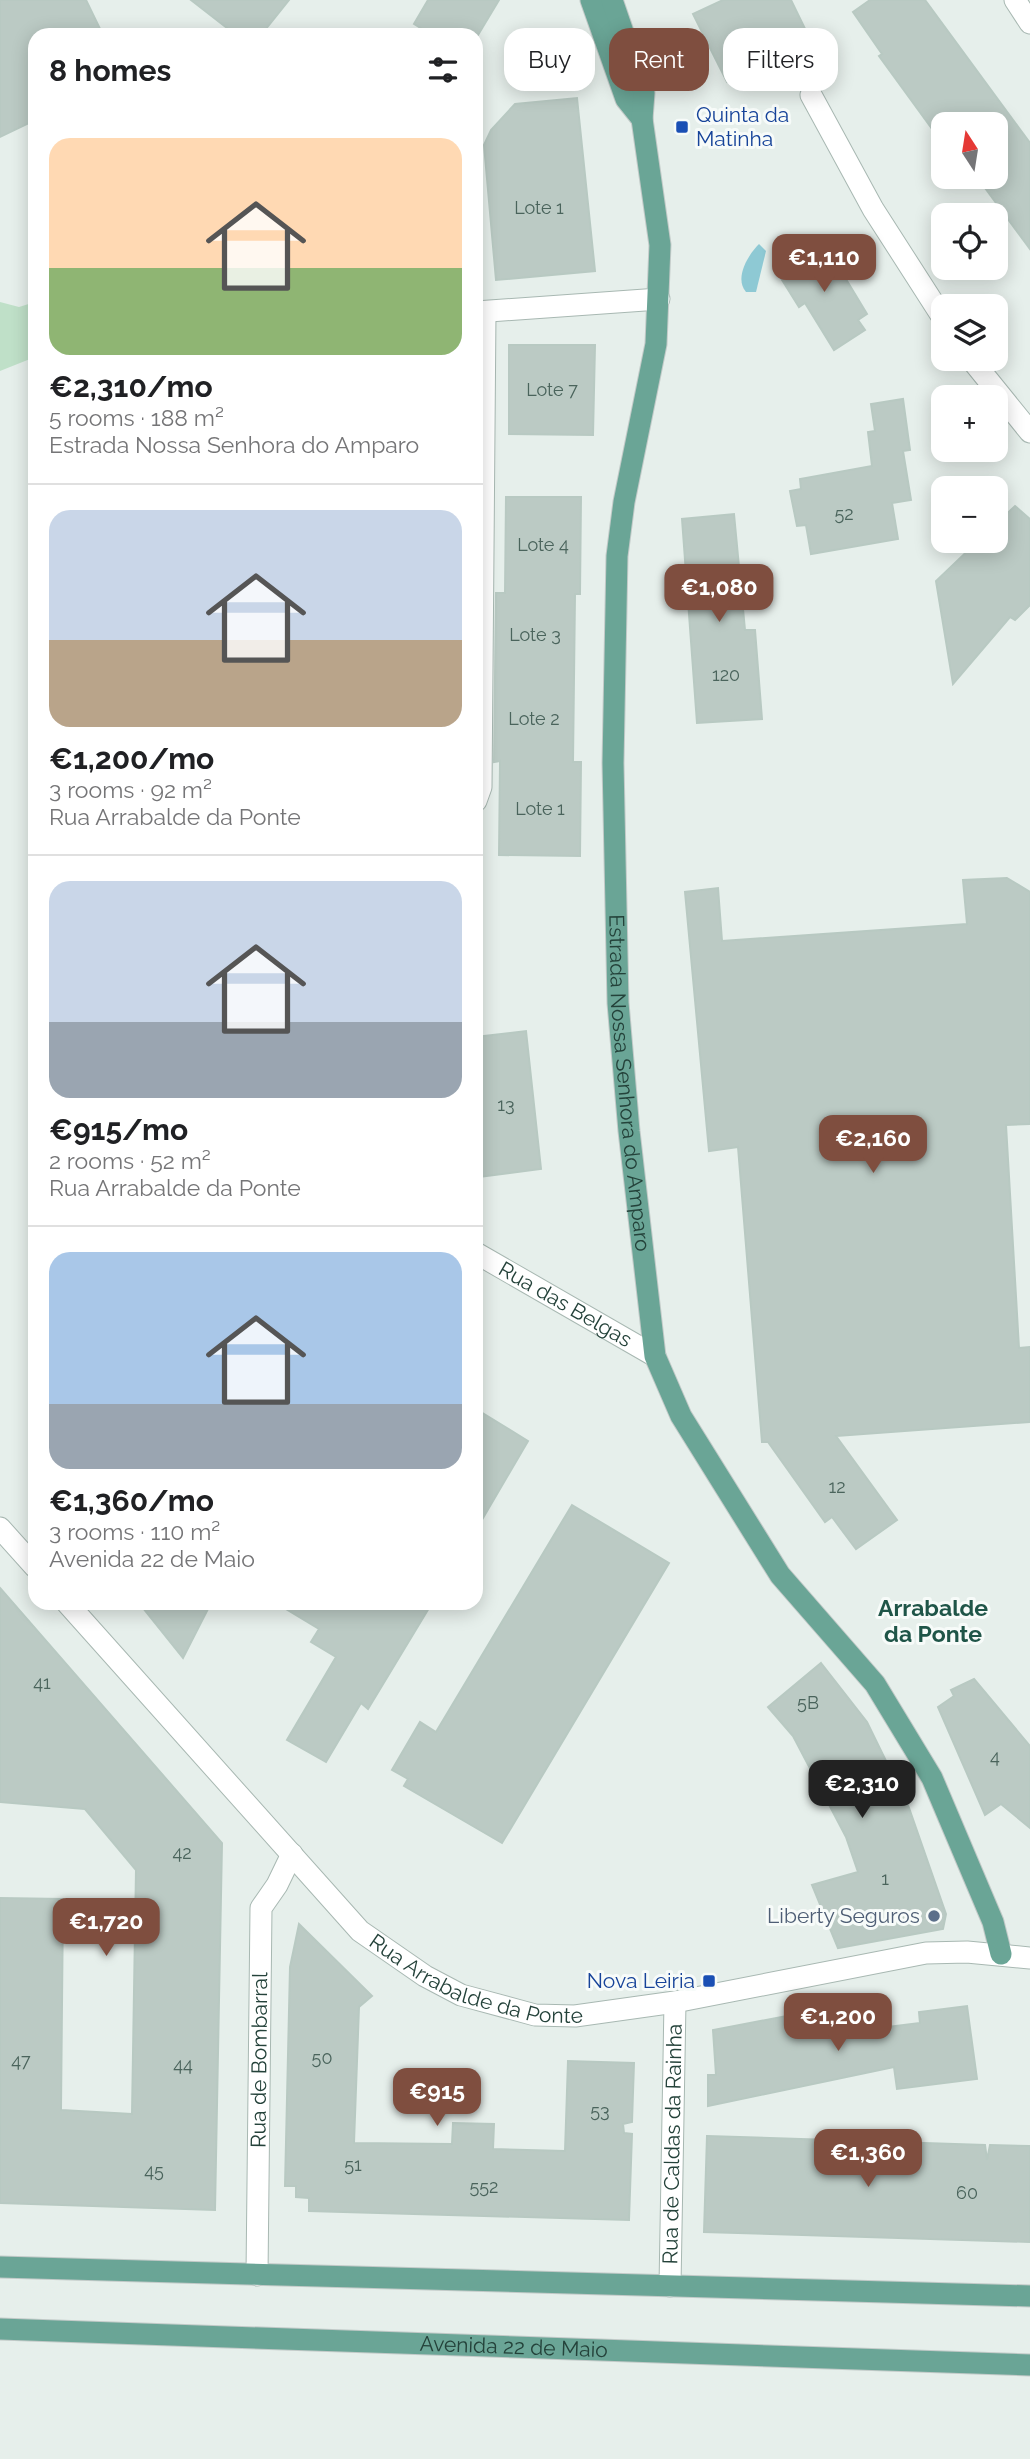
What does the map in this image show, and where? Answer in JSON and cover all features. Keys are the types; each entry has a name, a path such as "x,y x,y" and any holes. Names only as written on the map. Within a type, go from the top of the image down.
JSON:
{"main road":[{"name":"Estrada Nossa Senhora do Amparo","path":"591,0 626,99 642,119"},
{"name":"Estrada Nossa Senhora do Amparo","path":"612,0 644,93 642,119 660,245 656,344 624,502 617,556 613,764 618,1003 655,1356 681,1416 780,1575 874,1685 932,1778 993,1922 1001,1954"},
{"path":"0,2267 1030,2297"},
{"name":"Avenida 22 de Maio","path":"0,2329 1030,2365"}],"street":[{"path":"1015,0 1030,23"},
{"path":"811,95 873,209 931,299"},
{"path":"483,312 659,299"},
{"path":"981,371 1030,432"},
{"name":"Rua das Belgas","path":"483,1257 655,1356"},
{"path":"0,1528 28,1559"},
{"name":"Rua Arrabalde da Ponte","path":"73,1610 360,1931 425,1976 461,1995 534,2015 575,2016 675,2003 926,1953 1001,1954 1030,1958"},
{"name":"Rua de Bombarral","path":"257,2275 261,1908 277,1885 292,1854"},
{"name":"Rua de Caldas da Rainha","path":"670,2286 675,2003"}],"green space":[{"path":"0,302 19,307 28,304 28,360 0,371"}],"water":[{"path":"759,244 766,251 756,292 746,292 741,280 742,274 747,260"}],"building":[{"path":"0,0 86,0 100,28 28,28 28,123 0,137"},
{"path":"191,0 289,0 267,28 227,28"},
{"path":"428,0 499,0 482,28 421,28 414,24"},
{"path":"723,0 791,0 805,28 723,28 723,74 709,46 709,28 700,28 693,14"},
{"path":"870,0 925,0 1007,112 931,112 931,128 879,56 882,54 853,12"},
{"path":"577,98 595,271 496,280 484,145 491,130 515,104"},
{"path":"1008,113 1030,143 1030,249 1008,219 1008,203 996,203 986,189 1008,189"},
{"path":"816,241 826,259 832,256 867,314 858,320 865,330 834,350 805,303 799,307 774,267"},
{"path":"509,345 595,345 593,435 509,434"},
{"path":"903,399 910,450 903,451 911,500 892,503 898,539 811,554 806,525 797,526 790,491 801,489 800,479 872,466 868,432 875,431 871,404"},
{"path":"506,497 581,497 580,594 575,594 573,762 581,762 580,856 499,855 500,761 494,762 496,593 505,593"},
{"path":"1015,506 1030,519 1030,605 1015,620 1010,617 953,684 936,581 965,553 1008,553 1008,513"},
{"path":"734,514 745,630 755,630 762,719 697,723 682,519"},
{"path":"1007,878 1030,892 1030,1124 1006,1125 1019,1348 1030,1347 1030,1422 836,1436 897,1520 856,1549 832,1517 825,1522 768,1442 762,1442 738,1147 709,1151 685,892 718,888 722,941 967,924 963,880"},
{"path":"526,1031 541,1169 483,1176 483,1036"},
{"path":"483,1413 528,1441 483,1518"},
{"path":"572,1505 669,1563 502,1843 404,1786 408,1779 392,1770 420,1722 436,1732"},
{"path":"0,1588 222,1843 215,2210 0,2203 0,1898 63,1899 61,2110 132,2114 136,1870 85,1809 0,1802"},
{"path":"145,1610 207,1610 183,1658"},
{"path":"288,1610 428,1610 368,1709 361,1703 326,1762 287,1740 336,1657 311,1642 319,1629"},
{"path":"821,1663 867,1722 909,1808 946,1914 943,1929 838,1948 812,1885 858,1872 846,1837 793,1736 768,1707"},
{"path":"974,1679 1030,1746 1030,1828 1001,1804 985,1815 938,1707 954,1696 951,1690"},
{"path":"299,1924 372,1996 359,2007 354,2143 452,2144 453,2123 494,2124 493,2149 565,2151 568,2061 634,2063 632,2122 623,2124 624,2133 632,2134 629,2220 309,2211 309,2198 296,2197 296,2186 285,2186 290,1967"},
{"path":"967,2006 977,2079 897,2089 894,2067 708,2106 708,2075 716,2075 713,2030 834,2007 839,2033 920,2023 919,2012"},
{"path":"707,2136 985,2145 987,2160 990,2145 1030,2146 1030,2242 704,2232"}],"place":[{"name":"Quinta da Matinha","path":"682,127"},
{"name":"Liberty Seguros","path":"934,1916"},
{"name":"Nova Leiria","path":"709,1981"}],"district":[{"name":"Arrabalde da Ponte","path":"933,1621"}]}
